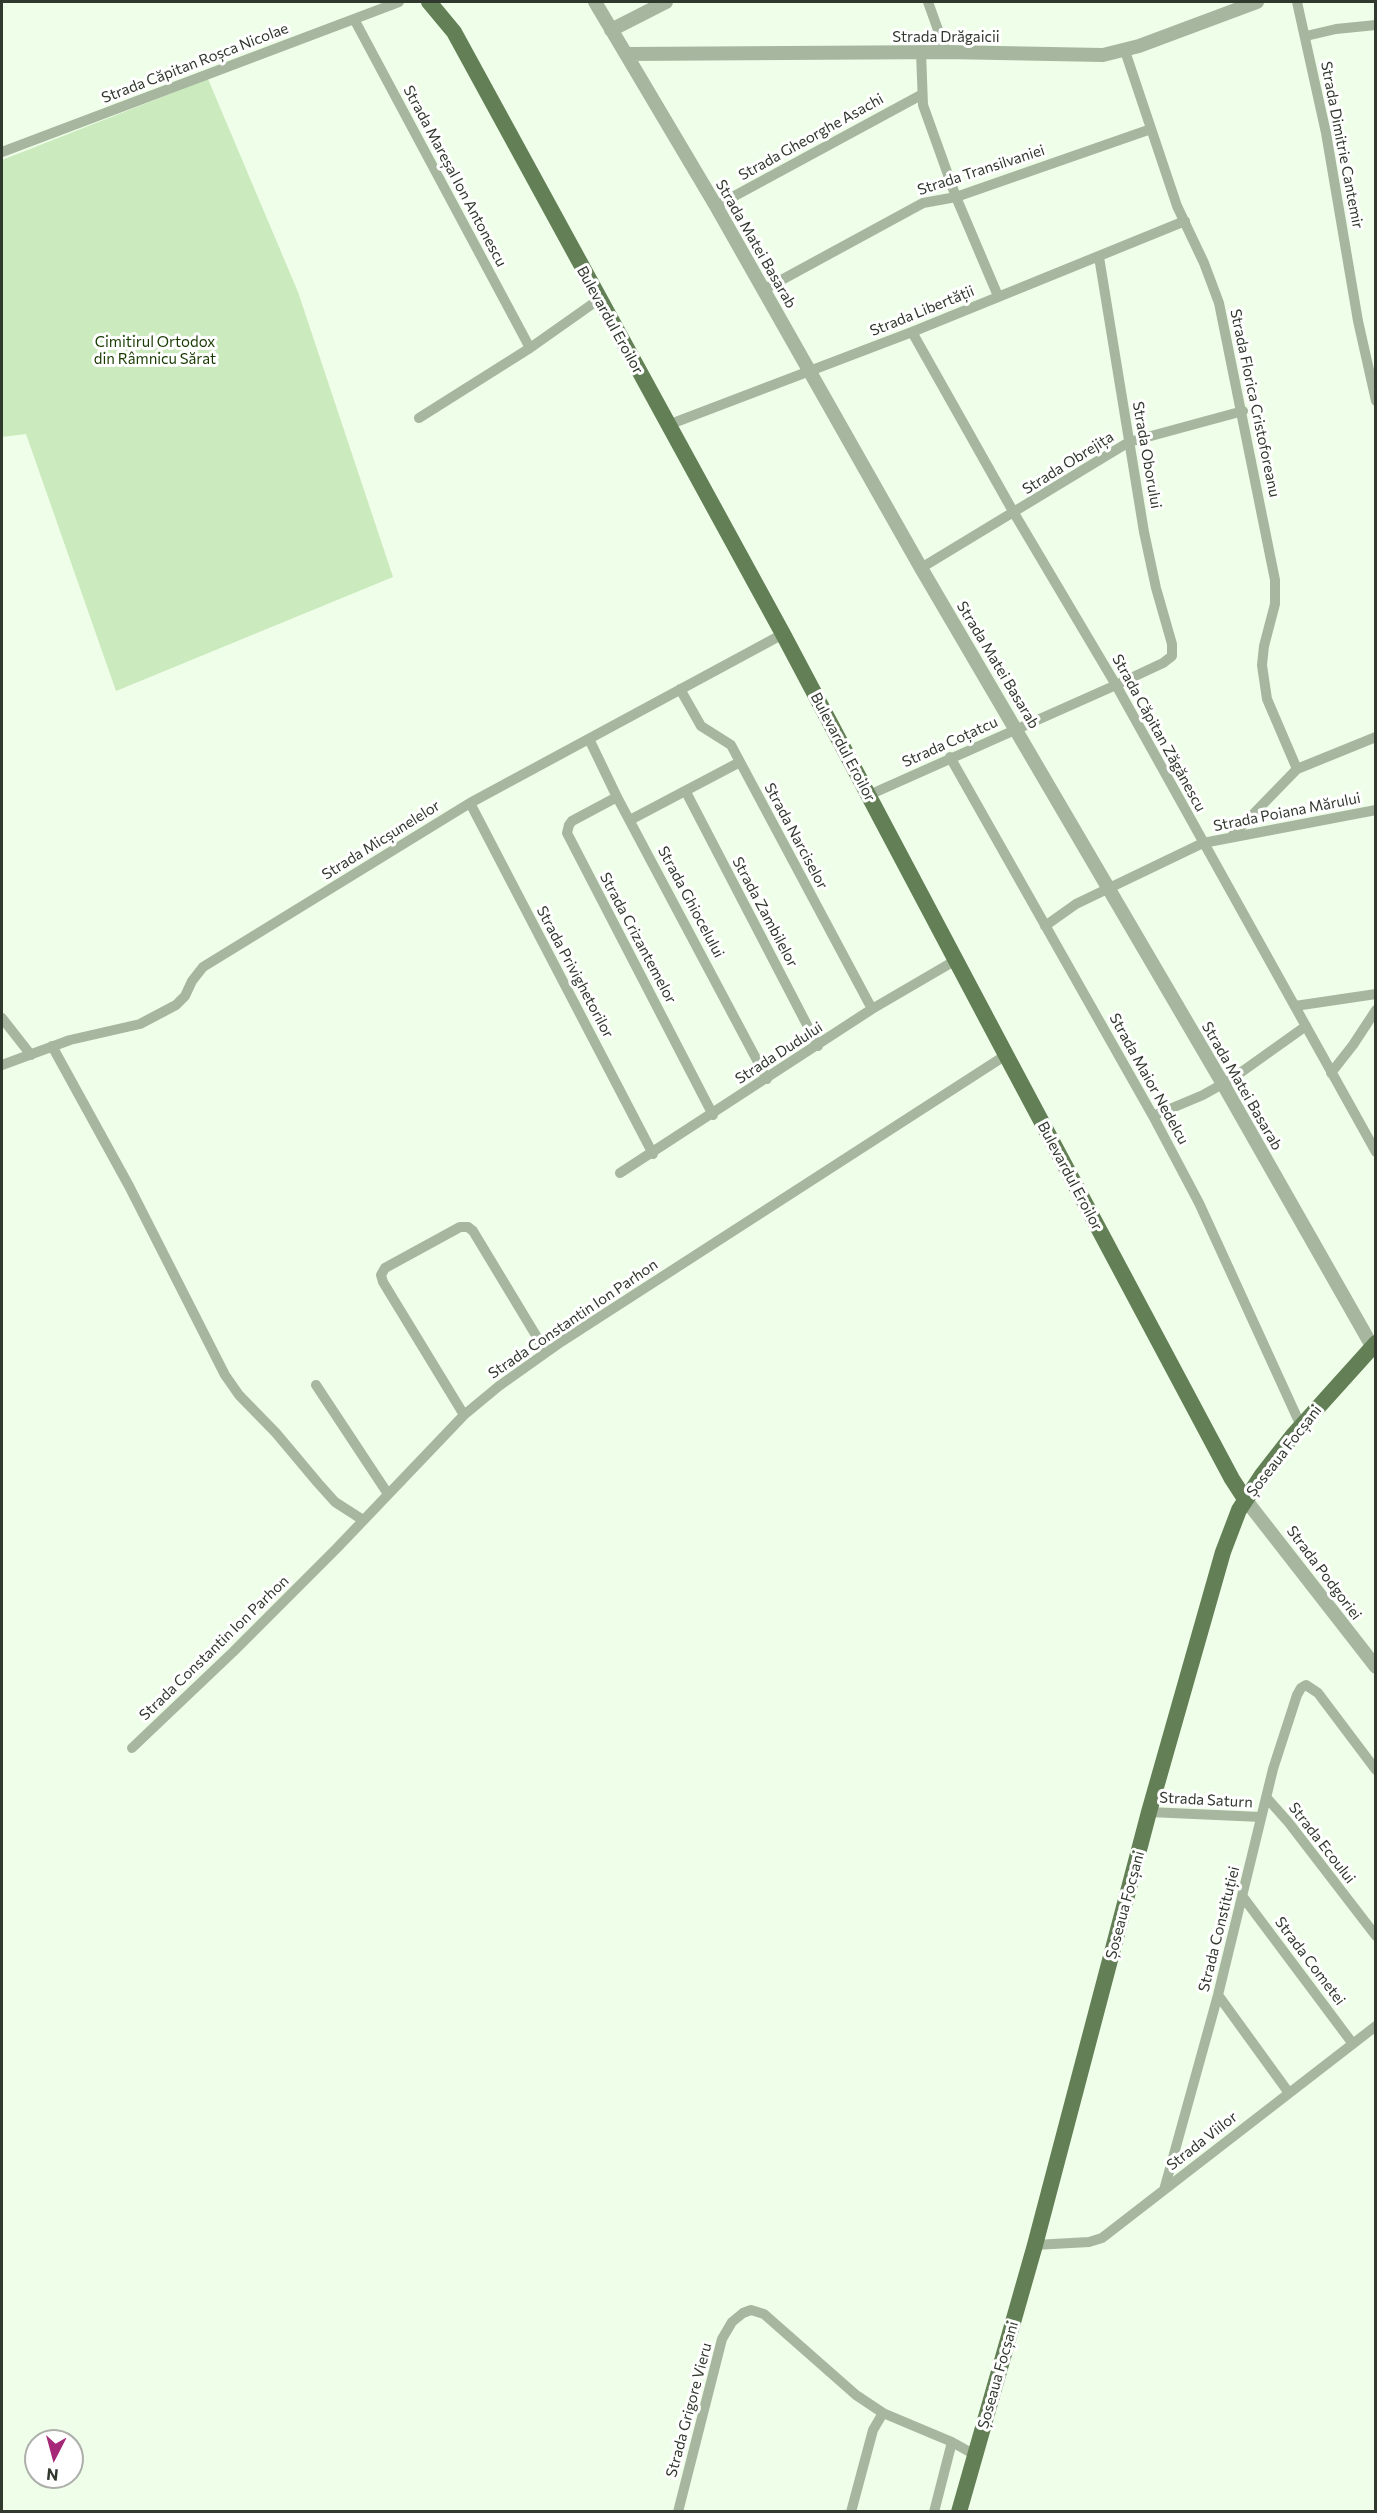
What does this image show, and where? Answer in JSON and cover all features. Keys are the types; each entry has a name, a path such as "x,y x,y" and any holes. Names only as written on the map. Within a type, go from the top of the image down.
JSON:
{"main road":[{"name":"Bulevardul Eroilor","path":"429,2 454,32 598,300 783,634 1232,1479 1245,1499"},
{"name":"Șoseaua Focșani","path":"959,2511 1035,2246 1149,1812 1223,1552 1245,1499 1301,1426 1374,1345"}],"street":[{"name":"Strada Căpitan Roșca Nicolae","path":"2,152 399,2"},
{"name":"Strada Matei Basarab","path":"595,2 716,206 921,568 1017,729 1374,1345"},
{"path":"611,30 666,2"},
{"path":"928,2 946,52"},
{"name":"Strada Drăgaicii","path":"626,54 946,52 1103,55 1125,51 1257,2"},
{"name":"Strada Dimitrie Cantemir","path":"1297,2 1340,202 1358,321 1376,401"},
{"name":"Strada Mareșal Ion Antonescu","path":"354,19 530,348"},
{"path":"1306,36 1336,28 1376,25"},
{"name":"Strada Florica Cristoforeanu","path":"1125,51 1177,206 1219,303 1243,411 1275,580 1275,604 1263,655 1267,699 1297,770"},
{"path":"921,52 921,95 956,197 998,296"},
{"name":"Strada Gheorghe Asachi","path":"716,206 921,95"},
{"name":"Strada Transilvaniei","path":"763,290 923,203 956,197 1151,129"},
{"name":"Strada Libertății","path":"668,425 912,332 1185,221"},
{"name":"Strada Oborului","path":"1099,257 1148,553 1172,644 1172,656"},
{"path":"419,418 530,348 598,300"},
{"name":"Strada Căpitan Zăgănescu","path":"912,332 1014,513 1116,685 1376,1152"},
{"name":"Strada Obrejița","path":"921,568 1129,442 1243,411"},
{"name":"Strada Micșunelelor","path":"2,1065 52,1046 140,1024 176,1005 185,996 203,966 470,803 783,634"},
{"name":"Strada Coțatcu","path":"869,795 1116,685 1169,660 1172,656"},
{"name":"Strada Narciselor","path":"680,689 701,726 731,745 872,1010"},
{"path":"1232,836 1297,770 1376,737"},
{"name":"Strada Ghiocelului","path":"589,739 617,797 767,1079"},
{"name":"Strada Maior Nedelcu","path":"950,757 1153,1116 1199,1203 1301,1426"},
{"path":"630,820 740,762"},
{"name":"Strada Zambilelor","path":"686,792 818,1046"},
{"name":"Strada Crizantemelor","path":"617,797 572,820 568,825 567,833 713,1115"},
{"name":"Strada Privighetorilor","path":"470,803 653,1154"},
{"name":"Strada Poiana Mărului","path":"1045,926 1076,904 1203,843 1376,810"},
{"name":"Strada Dudului","path":"620,1173 653,1154 872,1010 956,960"},
{"path":"1295,1006 1376,994"},
{"path":"1331,1073 1376,1010"},
{"path":"2,1017 31,1055"},
{"path":"1153,1116 1223,1084 1306,1026"},
{"path":"52,1046 129,1185 225,1375 239,1395 276,1433 335,1502 363,1520"},
{"name":"Strada Constantin Ion Parhon","path":"132,1748 232,1652 464,1415 507,1380 546,1352 1006,1055"},
{"path":"464,1415 383,1282 381,1275 385,1268 460,1227 468,1227 473,1231 546,1352"},
{"path":"316,1385 388,1494"},
{"name":"Strada Podgoriei","path":"1245,1499 1376,1667"},
{"name":"Strada Constituției","path":"1164,2190 1218,1995 1266,1797 1297,1695 1306,1685 1312,1687 1376,1770"},
{"name":"Strada Ecoului","path":"1266,1797 1289,1823 1376,1936"},
{"name":"Strada Saturn","path":"1149,1812 1261,1817"},
{"name":"Strada Cometei","path":"1243,1897 1353,2044"},
{"path":"1218,1995 1289,2093"},
{"name":"Strada Viilor","path":"1035,2246 1098,2240 1376,2026"},
{"name":"Strada Grigore Vieru","path":"678,2511 722,2339 732,2322 743,2313 752,2310 764,2314 856,2395 883,2413 952,2442 975,2455"},
{"path":"851,2511 873,2430 883,2413"},
{"path":"934,2511 952,2442"}],"green space":[{"name":"Cimitirul Ortodox din Râmnicu Sărat","path":"208,79 298,292 393,577 116,691 26,434 2,437 2,160"}]}
